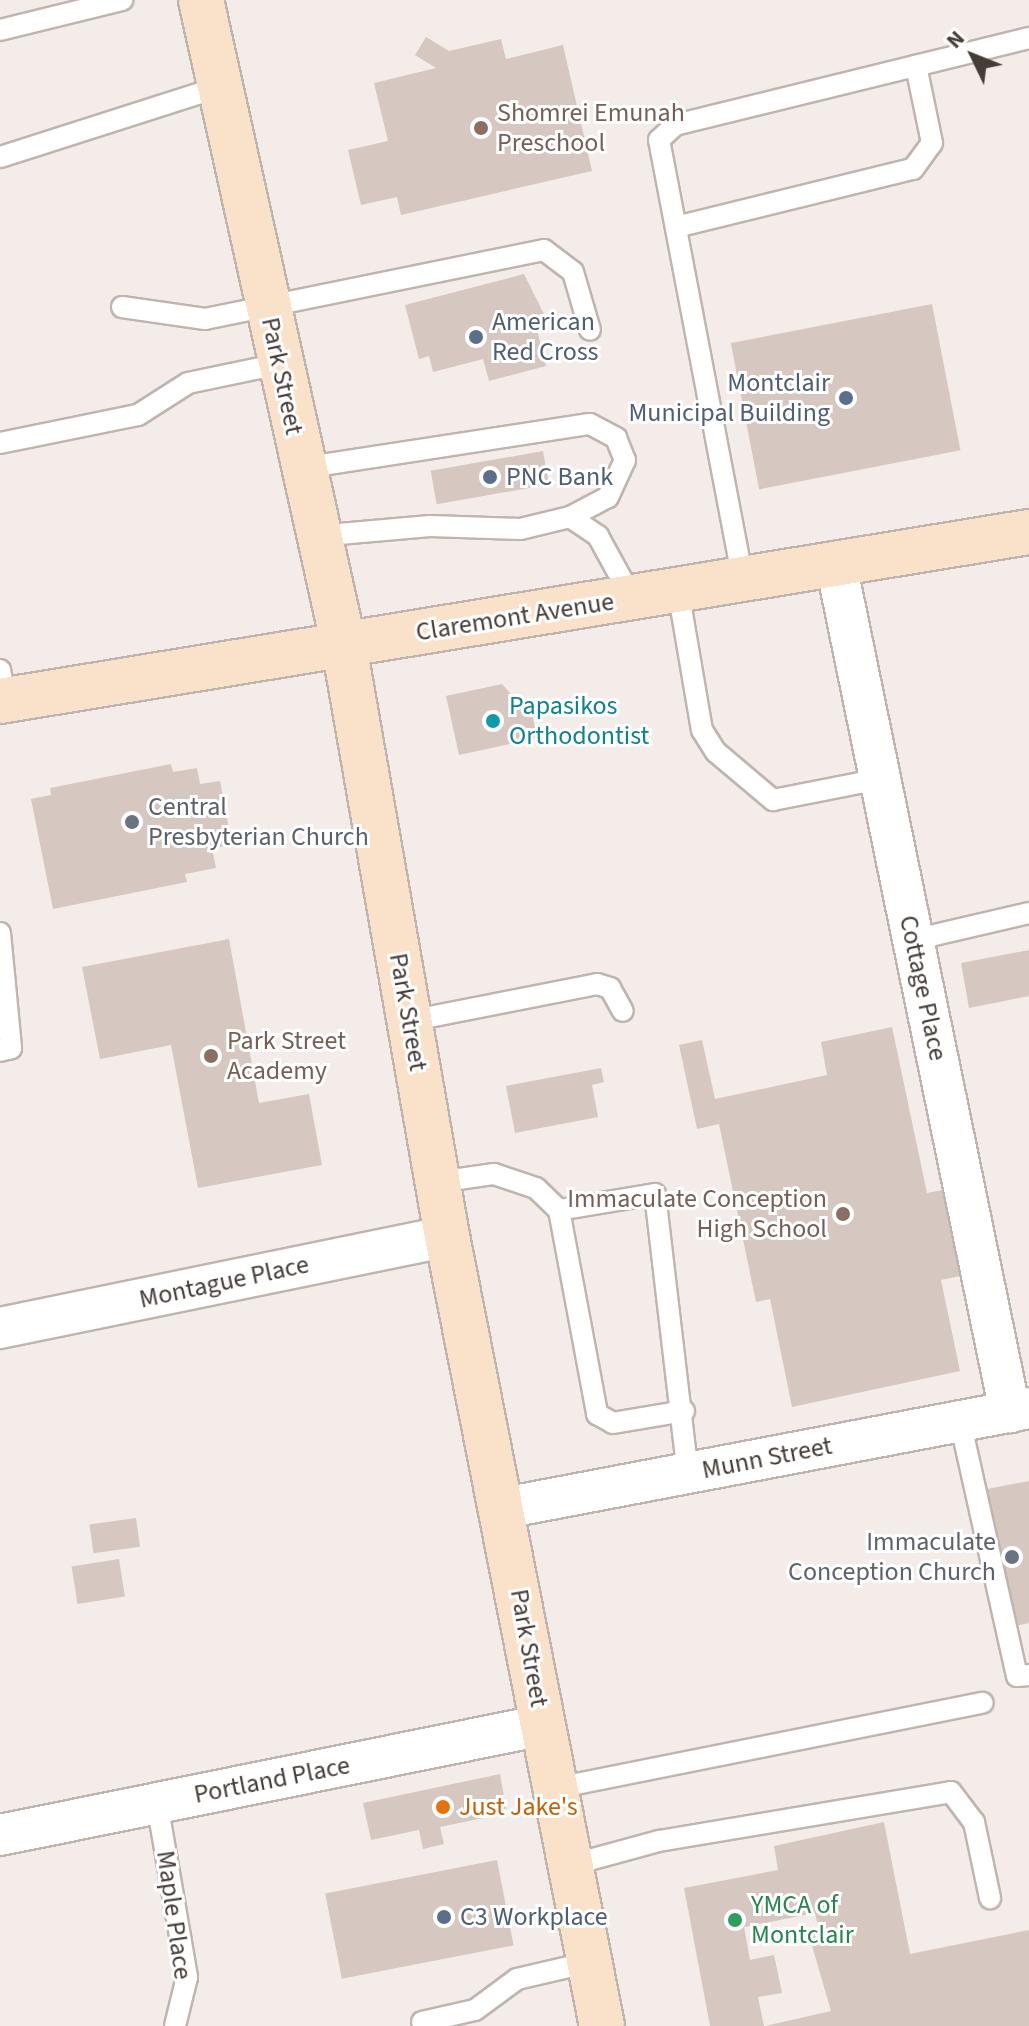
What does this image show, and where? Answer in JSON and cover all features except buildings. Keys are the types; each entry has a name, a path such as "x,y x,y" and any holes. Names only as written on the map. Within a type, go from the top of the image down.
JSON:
{"street":[{"name":"Park Street","path":"201,0 316,536 344,646 447,1236 504,1508 602,2026"},
{"name":"Claremont Avenue","path":"2,690 344,646 1029,532"},
{"name":"Cottage Place","path":"836,564 913,940 1019,1410"},
{"name":"Montague Place","path":"0,1328 447,1236"},
{"name":"Munn Street","path":"504,1508 1019,1410"},
{"name":"Portland Place","path":"0,1835 543,1725"}],"lane":[{"path":"0,30 122,0"},
{"path":"743,580 659,140 675,125 1029,38"},
{"path":"676,227 913,169 932,143 916,66"},
{"path":"0,157 219,87"},
{"path":"122,307 205,319 266,302 544,250 573,272 590,330"},
{"path":"0,443 138,415 188,383 279,364"},
{"path":"302,468 590,424 622,447 624,474 608,497 570,517 520,529 430,526 316,536"},
{"path":"570,517 598,536 632,598"},
{"path":"678,590 702,730 745,778 773,800 880,779"},
{"path":"913,940 1029,913"},
{"path":"0,933 11,1048 0,1051"},
{"path":"409,1021 597,984 610,988 623,1011"},
{"path":"438,1182 494,1174 536,1188 559,1210 597,1414 613,1423 684,1411"},
{"path":"559,1210 655,1194 684,1411 688,1473"},
{"path":"960,1421 1017,1676 1029,1675"},
{"path":"556,1788 983,1703"},
{"path":"571,1865 659,1841 951,1792 974,1822 990,1898"},
{"name":"Maple Place","path":"157,1803 187,1977 175,2026"},
{"path":"422,2022 475,2010 517,1979 590,1962"}],"place":[{"name":"Shomrei Emunah Preschool","path":"481,128"},
{"name":"American Red Cross","path":"476,337"},
{"name":"Montclair Municipal Building","path":"846,398"},
{"name":"PNC Bank","path":"490,477"},
{"name":"Papasikos Orthodontist","path":"493,721"},
{"name":"Central Presbyterian Church","path":"132,822"},
{"name":"Park Street Academy","path":"211,1056"},
{"name":"Immaculate Conception High School","path":"843,1214"},
{"name":"Immaculate Conception Church","path":"1012,1557"},
{"name":"Just Jake's","path":"443,1807"},
{"name":"C3 Workplace","path":"444,1917"},
{"name":"YMCA of Montclair","path":"735,1920"}]}
